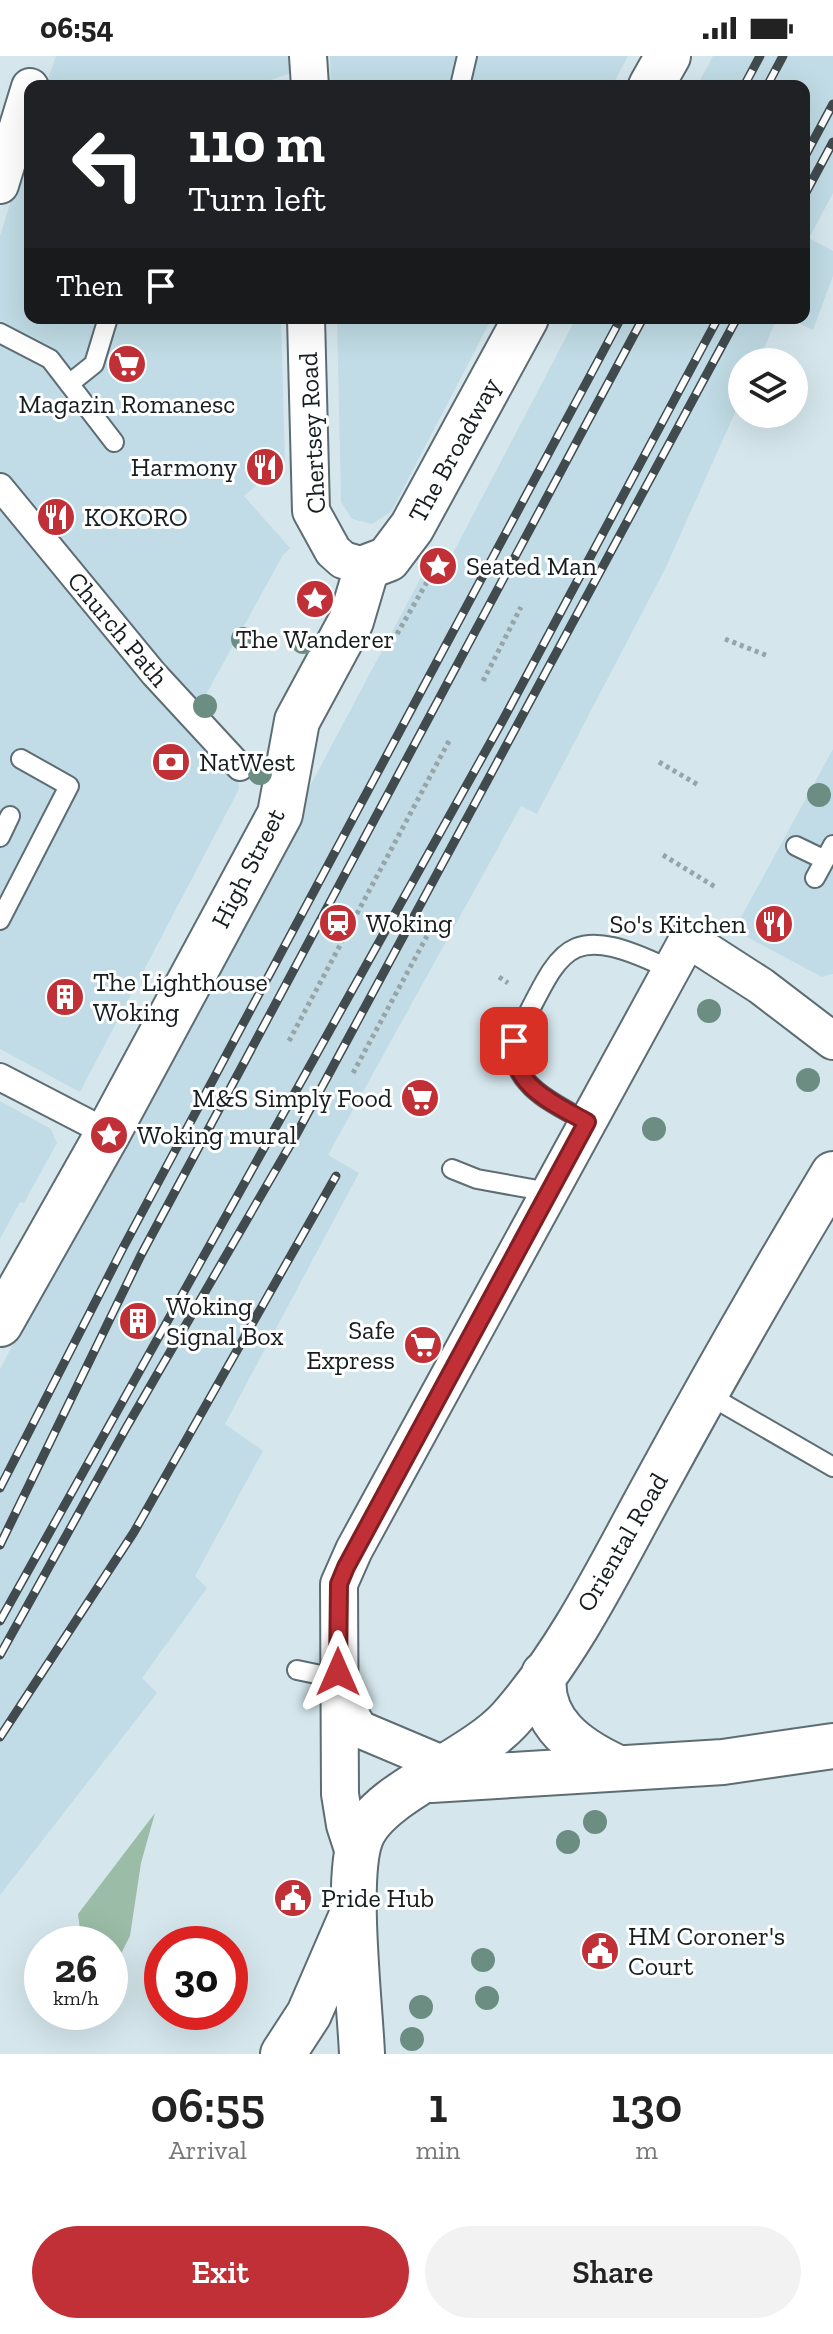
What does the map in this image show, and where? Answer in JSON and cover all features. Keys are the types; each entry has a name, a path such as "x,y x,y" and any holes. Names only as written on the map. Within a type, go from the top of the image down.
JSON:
{"street":[{"path":"33,80 39,56"},
{"path":"308,56 310,80"},
{"path":"654,80 668,56"},
{"path":"0,185 24,108"},
{"name":"Chertsey Road","path":"306,324 311,511 333,551 343,560 367,567"},
{"name":"The Broadway","path":"367,567 388,559 412,527 523,324"},
{"name":"Church Path","path":"0,487 154,674 240,767"},
{"name":"High Street","path":"0,1324 108,1133 280,814 297,721 351,621 367,567"},
{"path":"362,2054 355,1905 356,1859 340,1794 339,1584 346,1567 679,954 831,1036"},
{"path":"0,1077 108,1133"},
{"name":"Oriental Road","path":"356,1859 361,1838 380,1811 495,1734 544,1674 613,1561 705,1393 833,1174"},
{"path":"544,1674 545,1701 560,1728 582,1750 616,1767"},
{"path":"338,1683 359,1729 439,1774 542,1775 749,1759 833,1746"},
{"path":"283,2054 309,2014 355,1905"}],"lane":[{"path":"461,80 467,56"},
{"path":"69,384 94,364 106,324"},
{"path":"0,333 50,359 114,442"},
{"path":"0,920 69,786 21,759"},
{"path":"0,837 10,816"},
{"path":"796,846 829,853 815,878"},
{"path":"587,1122 551,1102 522,1078 513,1055 514,1041 554,965 566,952 596,945 679,954"},
{"path":"452,1169 477,1179 549,1192"},
{"path":"705,1393 833,1467"},
{"path":"297,1670 321,1675 338,1683"}],"path":[{"path":"397,634 427,582"},
{"path":"483,681 521,607"},
{"path":"725,639 768,656"},
{"path":"289,1041 449,741"},
{"path":"659,762 700,786"},
{"path":"663,855 717,888"},
{"path":"353,1073 427,936"},
{"path":"499,977 508,983"}],"shaded area":[{"path":"56,56 300,56 302,69 271,80 48,80"},
{"path":"330,56 628,56 615,80 331,80"},
{"path":"713,56 833,56 833,193 810,236 810,80 700,80"},
{"path":"24,159 24,324 281,324 285,461 244,496 290,548 283,555 193,718 238,775 239,789 80,1092 0,1049 0,236"},
{"path":"810,239 833,251 833,276 813,330 800,324 810,324"},
{"path":"337,324 489,324 391,512 372,524 352,519 341,502"},
{"path":"573,324 774,324 764,348 728,348 728,428 665,569 537,814 521,806 328,1155 359,1173 225,1424 263,1451 195,1576 207,1588 142,1678 157,1693 0,1895 0,1369 435,551 450,559"},
{"path":"833,749 833,974 822,977 734,930"},
{"path":"0,1101 51,1129 57,1143 0,1239"}],"green space":[{"path":"155,1813 141,1863 128,1940 128,1926 80,1926 78,1914"}],"railway":[{"path":"747,80 760,56"},
{"path":"770,80 783,56"},
{"path":"810,147 833,104"},
{"path":"810,185 833,142"},
{"path":"0,1488 124,1246 618,324"},
{"path":"0,1545 141,1255 640,324"},
{"path":"0,1621 503,720 715,324"},
{"path":"0,1655 126,1428 296,1135 734,324"},
{"path":"0,1737 134,1532 336,1176"}],"place":[{"name":"Magazin Romanesc","path":"127,364"},
{"name":"Harmony","path":"265,467"},
{"name":"KOKORO","path":"56,517"},
{"name":"Seated Man","path":"438,566"},
{"name":"The Wanderer","path":"315,599"},
{"name":"NatWest","path":"171,762"},
{"name":"Woking","path":"338,923"},
{"name":"So's Kitchen","path":"774,924"},
{"name":"The Lighthouse Woking","path":"65,997"},
{"name":"M&S Simply Food","path":"420,1098"},
{"name":"Woking mural","path":"109,1135"},
{"name":"Woking Signal Box","path":"138,1321"},
{"name":"Safe Express","path":"423,1345"},
{"name":"Pride Hub","path":"293,1898"},
{"name":"HM Coroner's Court","path":"600,1951"}],"route":[{"path":"338,1672 339,1584 346,1567 587,1122 551,1102 522,1078 513,1055 514,1041"}]}
